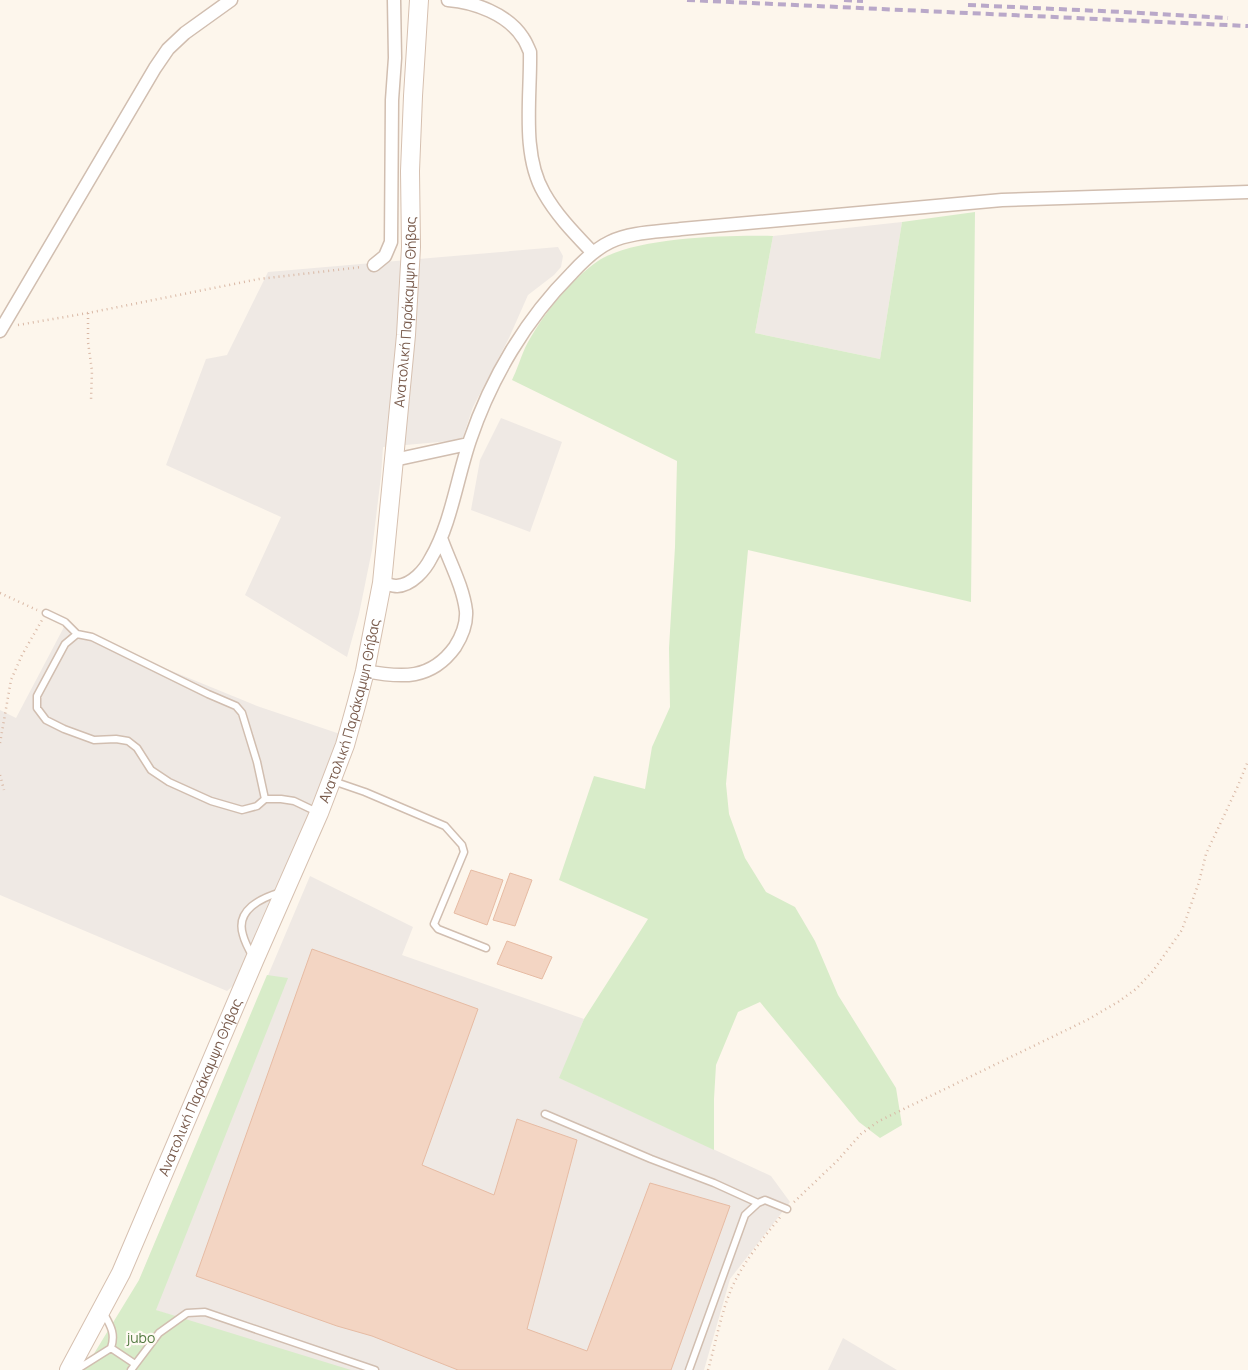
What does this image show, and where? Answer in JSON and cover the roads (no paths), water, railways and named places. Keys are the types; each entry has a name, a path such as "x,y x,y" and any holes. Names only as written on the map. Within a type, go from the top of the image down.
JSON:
{"main road":[{"name":"Ανατολική Παράκαμψη Θήβας","path":"68,1370 124,1264 319,813 345,745 365,671 382,583 406,335 411,246 410,171 419,0"}],"street":[{"path":"1,330 168,49 185,32 231,0"},
{"path":"374,265 385,256 391,242 392,100 395,58 394,0"},
{"path":"448,0 476,5 507,21 523,37 530,52 530,140 531,155 536,174 543,192 555,210 593,253"},
{"path":"382,583 397,586 410,581 421,572 431,559 441,538 468,444 482,406 502,368 527,327 559,286 593,253 610,242 650,233 1002,200 1248,192"},
{"path":"394,460 468,444"},
{"path":"365,671 406,676 424,672 446,659 464,634 466,612 441,538"}],"lane":[{"path":"46,613 65,622 77,634 92,637 236,706 242,713 245,721 265,799"},
{"path":"77,634 65,644 37,696 37,708 46,720 94,740 116,739 128,741 137,748 151,770 169,782 211,801 242,810 257,806 265,799 281,799 294,801 319,813"},
{"path":"332,781 365,792 445,826 462,844 464,852 434,924 438,930 486,948"},
{"path":"254,961 242,933 242,918 250,906 268,896 284,891"},
{"path":"545,1114 651,1159 714,1182 758,1204"},
{"path":"689,1370 745,1216 765,1200 787,1209"},
{"path":"76,1370 111,1348 113,1328 101,1309"},
{"path":"111,1348 133,1367 158,1333 188,1313 205,1312 375,1370"}],"railway":[{"path":"687,0 1248,26"},
{"path":"844,0 863,1"},
{"path":"968,5 1228,18"}],"park label":[{"name":"jubo","path":"141,1338"}]}
